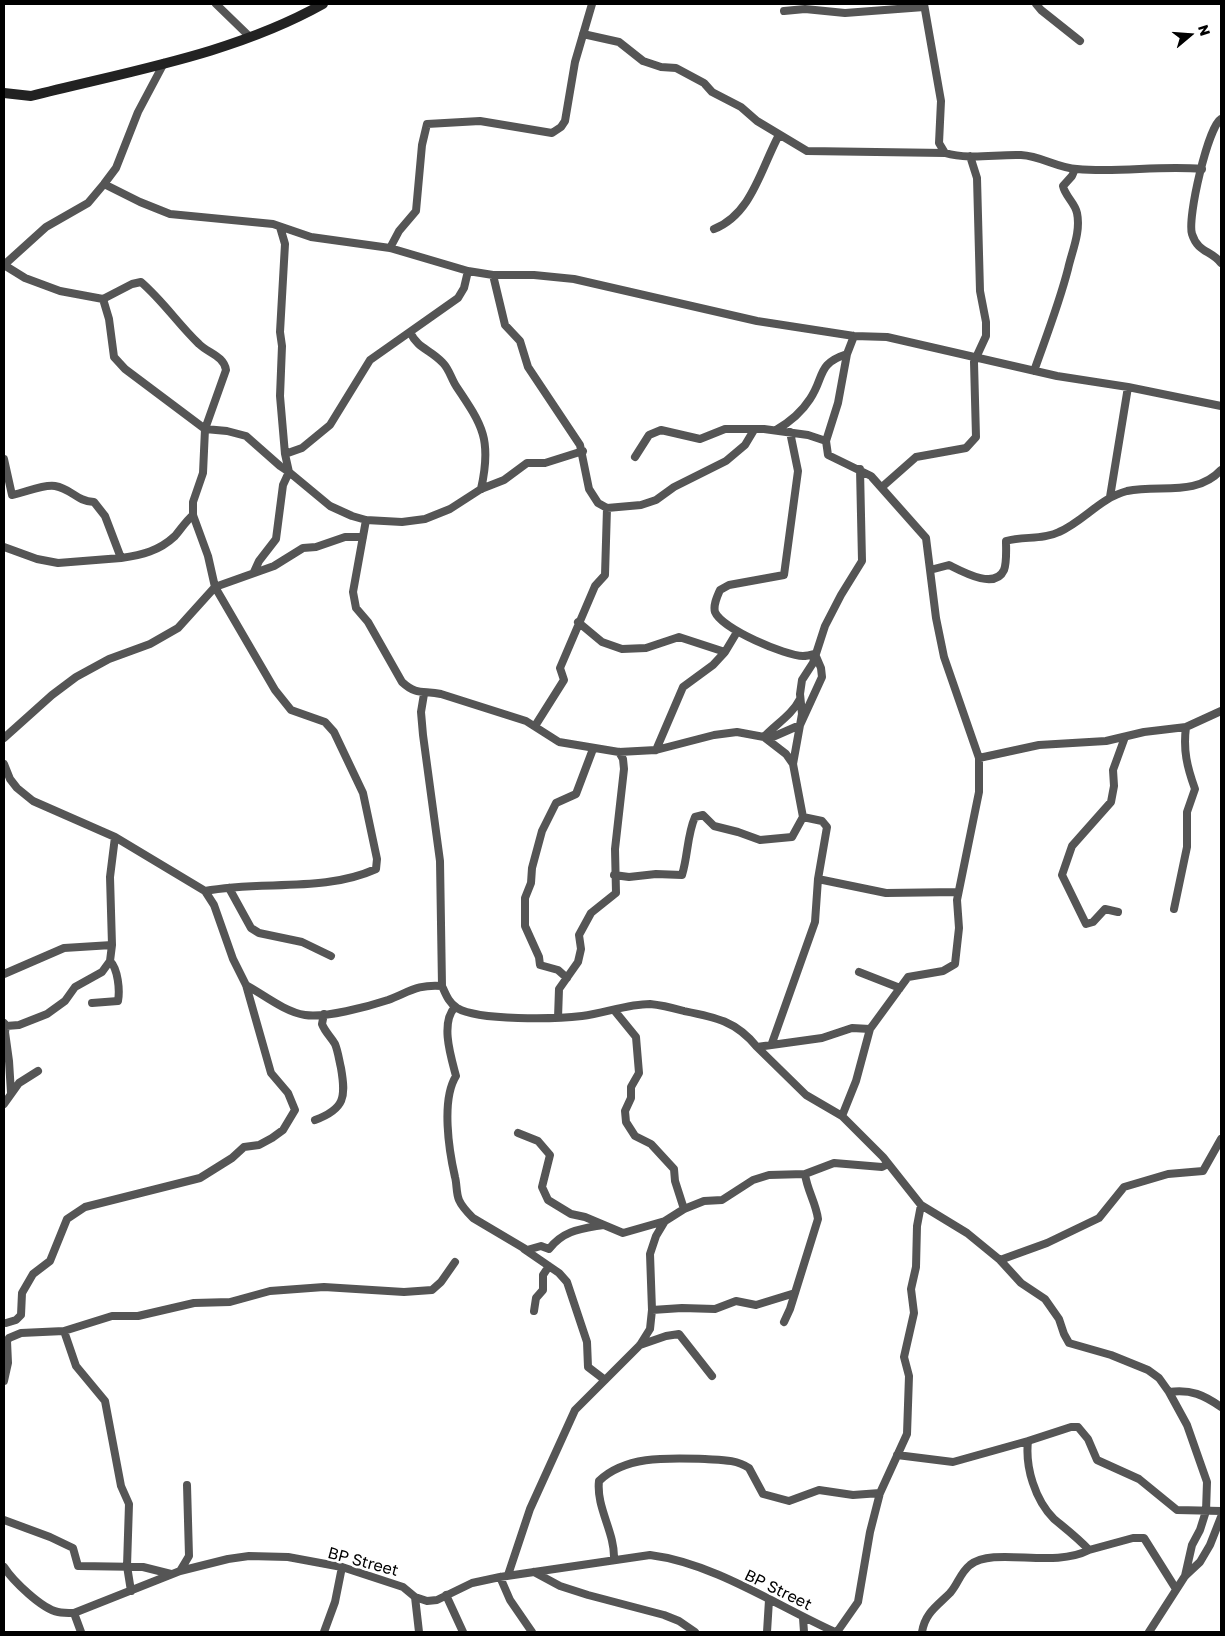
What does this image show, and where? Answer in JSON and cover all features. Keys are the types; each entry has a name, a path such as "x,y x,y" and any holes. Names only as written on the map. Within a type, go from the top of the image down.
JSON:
{"street":[{"path":"216,4 250,37"},
{"path":"4,93 31,96 164,62 250,37 290,23 323,4"},
{"path":"390,248 399,231 416,211 422,145 427,124 480,122 552,133 561,127 592,4"},
{"path":"1036,4 1080,41"},
{"path":"784,11 805,9 845,13 924,5 941,101 939,143 945,153"},
{"path":"583,34 619,42 643,61 661,67 676,68 704,83 712,92 724,100 741,107 757,121 807,151 945,153 970,156 1022,155 1075,169 1121,170 1177,166 1202,169"},
{"path":"164,62 138,112 116,168 104,184 88,203 46,227 4,265 25,278 60,290 103,299 132,284 140,282 171,310 200,345 221,360 226,370 205,429 203,473 193,502 192,515 208,556 215,587 275,690 291,710 325,722 334,732 363,793 378,859 376,869 363,875 324,882 229,888 205,892"},
{"path":"1221,119 1214,128 1202,169 1195,198 1191,229 1200,250 1217,258 1221,263"},
{"path":"714,229 727,224 748,202 779,134"},
{"path":"882,487 916,457 966,448 973,443 976,437 973,379 976,356 983,347 986,336 986,322 980,291 977,178 970,156"},
{"path":"1034,371 1062,294 1074,250 1078,222 1077,211 1065,196 1063,186 1072,176 1075,169"},
{"path":"104,184 170,214 254,221 311,237 390,248 468,271 493,275 534,275 574,279 757,321 854,336 887,337 976,356 1034,371 1128,387 1221,406"},
{"path":"254,572 259,561 276,539 283,486 289,472 285,454 280,396 282,346 280,332 285,244 280,227"},
{"path":"285,454 302,448 330,426 370,360 458,298 464,288 468,271"},
{"path":"493,275 505,325 520,341 528,367 583,451 589,489 598,503 606,508 641,505 656,500 674,487 726,461 745,446 754,430"},
{"path":"103,299 109,319 114,358 125,369 205,429 227,431 246,436 330,506 352,516 366,520 402,522 425,519 450,509 481,489 504,480 527,464 546,463 583,451"},
{"path":"410,332 416,344 431,352 443,363 475,413 487,450 481,489"},
{"path":"842,1116 856,1081 870,1029 908,977 913,974 943,971 955,964 959,928 958,892 969,849 978,792 979,758 944,657 926,538 882,487 860,468 828,455 826,441 838,403 847,354 854,336"},
{"path":"776,430 794,419 811,398 819,377 829,361 847,354"},
{"path":"1110,497 1128,387"},
{"path":"635,457 649,435 662,430 700,438 725,429 776,430 826,441"},
{"path":"790,432 798,471 792,501 784,575 777,578 729,585 720,590 714,606 718,617 737,632 758,642 802,656 814,654"},
{"path":"4,459 12,495 48,486 56,486 73,492 82,501 94,502 105,516 121,558"},
{"path":"614,875 629,877 682,874 687,861 691,826 696,817 703,815 714,826 760,840 792,836 803,817 793,764 800,725 802,680 813,663 814,654 825,626 862,561 860,468"},
{"path":"930,570 949,565 968,574 992,579 999,576 1005,569 1006,541 1058,533 1079,521 1110,497 1141,489 1187,488 1213,478 1221,470"},
{"path":"535,726 564,680 560,668 578,622 595,586 607,570 605,541 606,508"},
{"path":"4,547 37,559 58,563 148,554 176,535 192,515"},
{"path":"366,520 353,578 356,608 368,622 402,682 408,688 424,694 433,692 441,694 526,721 559,742 593,749 619,752 656,750 714,735 737,732 764,738 786,754 793,764"},
{"path":"4,738 52,694 76,677 109,659 150,644 178,628 215,587 274,566 303,548 316,547 345,537 363,537"},
{"path":"578,622 602,642 622,649 646,648 679,636 725,652"},
{"path":"656,750 683,688 725,652 737,632"},
{"path":"764,738 780,734 800,725 822,677 822,668 814,654"},
{"path":"424,694 421,712 423,735 440,861 442,986 455,1007 493,1016 536,1020 650,1004 723,1019 747,1035 806,1095 842,1116 888,1164 921,1205 967,1233 1000,1260 1021,1283 1045,1300 1059,1319 1064,1334 1070,1343 1111,1355 1148,1370 1159,1378 1187,1425 1207,1482 1206,1511 1200,1530 1192,1545 1185,1576"},
{"path":"764,738 778,721 793,711 800,699"},
{"path":"979,758 1039,745 1106,741 1186,727 1221,711"},
{"path":"1174,909 1187,847 1187,812 1195,789 1186,765 1184,752 1186,727"},
{"path":"1118,912 1106,909 1093,922 1086,924 1062,875 1072,846 1085,829 1104,812 1110,802 1114,786 1112,770 1125,737"},
{"path":"567,978 558,970 540,965 539,957 528,936 524,906 542,831 556,803 576,794 593,749"},
{"path":"558,1018 559,989 578,962 581,949 579,935 591,913 616,893 614,875 615,850 624,769 623,760 619,752"},
{"path":"4,764 7,780 33,801 116,837 205,892 214,905 233,959 246,986 271,1073 294,1103 295,1110 283,1130 259,1145 244,1147 232,1158 200,1178 86,1207 71,1214 50,1260 33,1274 22,1293 20,1314 16,1320 5,1322"},
{"path":"772,1043 815,922 818,879 827,827 822,821 803,817"},
{"path":"10,1093 5,1028 19,1025 47,1014 65,1001 75,987 102,972 110,961 112,945 110,878 116,837"},
{"path":"818,879 886,892 958,892"},
{"path":"229,888 251,928 260,934 302,942 332,956"},
{"path":"4,974 64,948 112,945"},
{"path":"92,1003 118,1000 119,994 115,971 110,961"},
{"path":"859,972 900,988"},
{"path":"246,986 295,1012 305,1015 324,1014 386,1000 418,986 442,986"},
{"path":"455,1007 449,1018 450,1051 456,1076 449,1096 449,1158 459,1199 473,1218 549,1266 567,1282 588,1342 588,1367 605,1380"},
{"path":"614,1010 636,1037 639,1073 632,1087 631,1098 625,1111 626,1122 635,1136 651,1144 674,1169 675,1181 684,1209"},
{"path":"316,1120 331,1114 341,1104 344,1084 335,1044 322,1024 324,1014"},
{"path":"757,1047 772,1043 822,1038 852,1028 870,1029"},
{"path":"4,1104 10,1093 19,1083 38,1071"},
{"path":"518,1133 538,1141 550,1154 542,1187 548,1200 571,1214 628,1233 664,1221 684,1209 704,1201 722,1200 753,1180 769,1175 805,1174 834,1163 882,1167 888,1164"},
{"path":"1000,1260 1047,1243 1099,1218 1124,1187 1168,1174 1191,1174 1203,1171 1221,1139"},
{"path":"784,1322 818,1219 817,1210 806,1184 805,1174"},
{"path":"836,1632 858,1602 870,1532 880,1493 909,1428 909,1376 904,1357 914,1312 911,1289 916,1267 917,1226 921,1205"},
{"path":"508,1575 518,1538 575,1410 640,1345 650,1328 652,1310 650,1254 656,1236 664,1221"},
{"path":"524,1249 541,1246 549,1248 556,1239 571,1230 603,1225"},
{"path":"4,1381 8,1364 7,1341 21,1333 64,1331 112,1316 138,1316 194,1303 230,1302 270,1291 324,1287 404,1292 432,1290 441,1282 455,1262"},
{"path":"534,1311 536,1298 543,1290 543,1275 549,1266"},
{"path":"652,1310 682,1308 716,1309 736,1301 756,1305 795,1293"},
{"path":"5,1322 21,1333"},
{"path":"64,1331 76,1366 105,1401 121,1486 126,1493 129,1504 128,1566 131,1591"},
{"path":"640,1345 678,1334 712,1376"},
{"path":"1169,1392 1182,1390 1198,1393 1221,1406"},
{"path":"897,1456 953,1462 1071,1427 1078,1427 1088,1439 1097,1460 1139,1479 1177,1510 1221,1511"},
{"path":"1028,1441 1031,1481 1038,1494 1052,1517 1089,1550"},
{"path":"614,1559 614,1548 598,1493 599,1480 609,1472 624,1466 665,1458 731,1461 749,1468 764,1494 783,1501 789,1501 819,1490 853,1495 880,1493"},
{"path":"180,1571 189,1556 187,1485"},
{"path":"1149,1632 1185,1576 1200,1562 1210,1545 1221,1517"},
{"path":"4,1520 50,1537 73,1548 78,1566 143,1567 171,1574"},
{"path":"922,1632 930,1610 951,1592 962,1571 982,1559 995,1557 1058,1559 1132,1538 1144,1538 1176,1589"},
{"name":"BP Street","path":"74,1613 180,1571 228,1559 249,1556 288,1557 342,1567 403,1587 415,1597 426,1601 437,1600 472,1583 508,1575 650,1555 673,1558 714,1573 803,1618 836,1632"},
{"path":"4,1567 44,1607 57,1612 74,1613 81,1632"},
{"path":"324,1632 335,1602 342,1567"},
{"path":"534,1572 560,1586 664,1615 679,1621 695,1632"},
{"path":"500,1577 510,1600 532,1632"},
{"path":"446,1595 463,1632"},
{"path":"415,1597 419,1632"},
{"path":"767,1632 769,1600"},
{"path":"803,1618 804,1632"}]}
